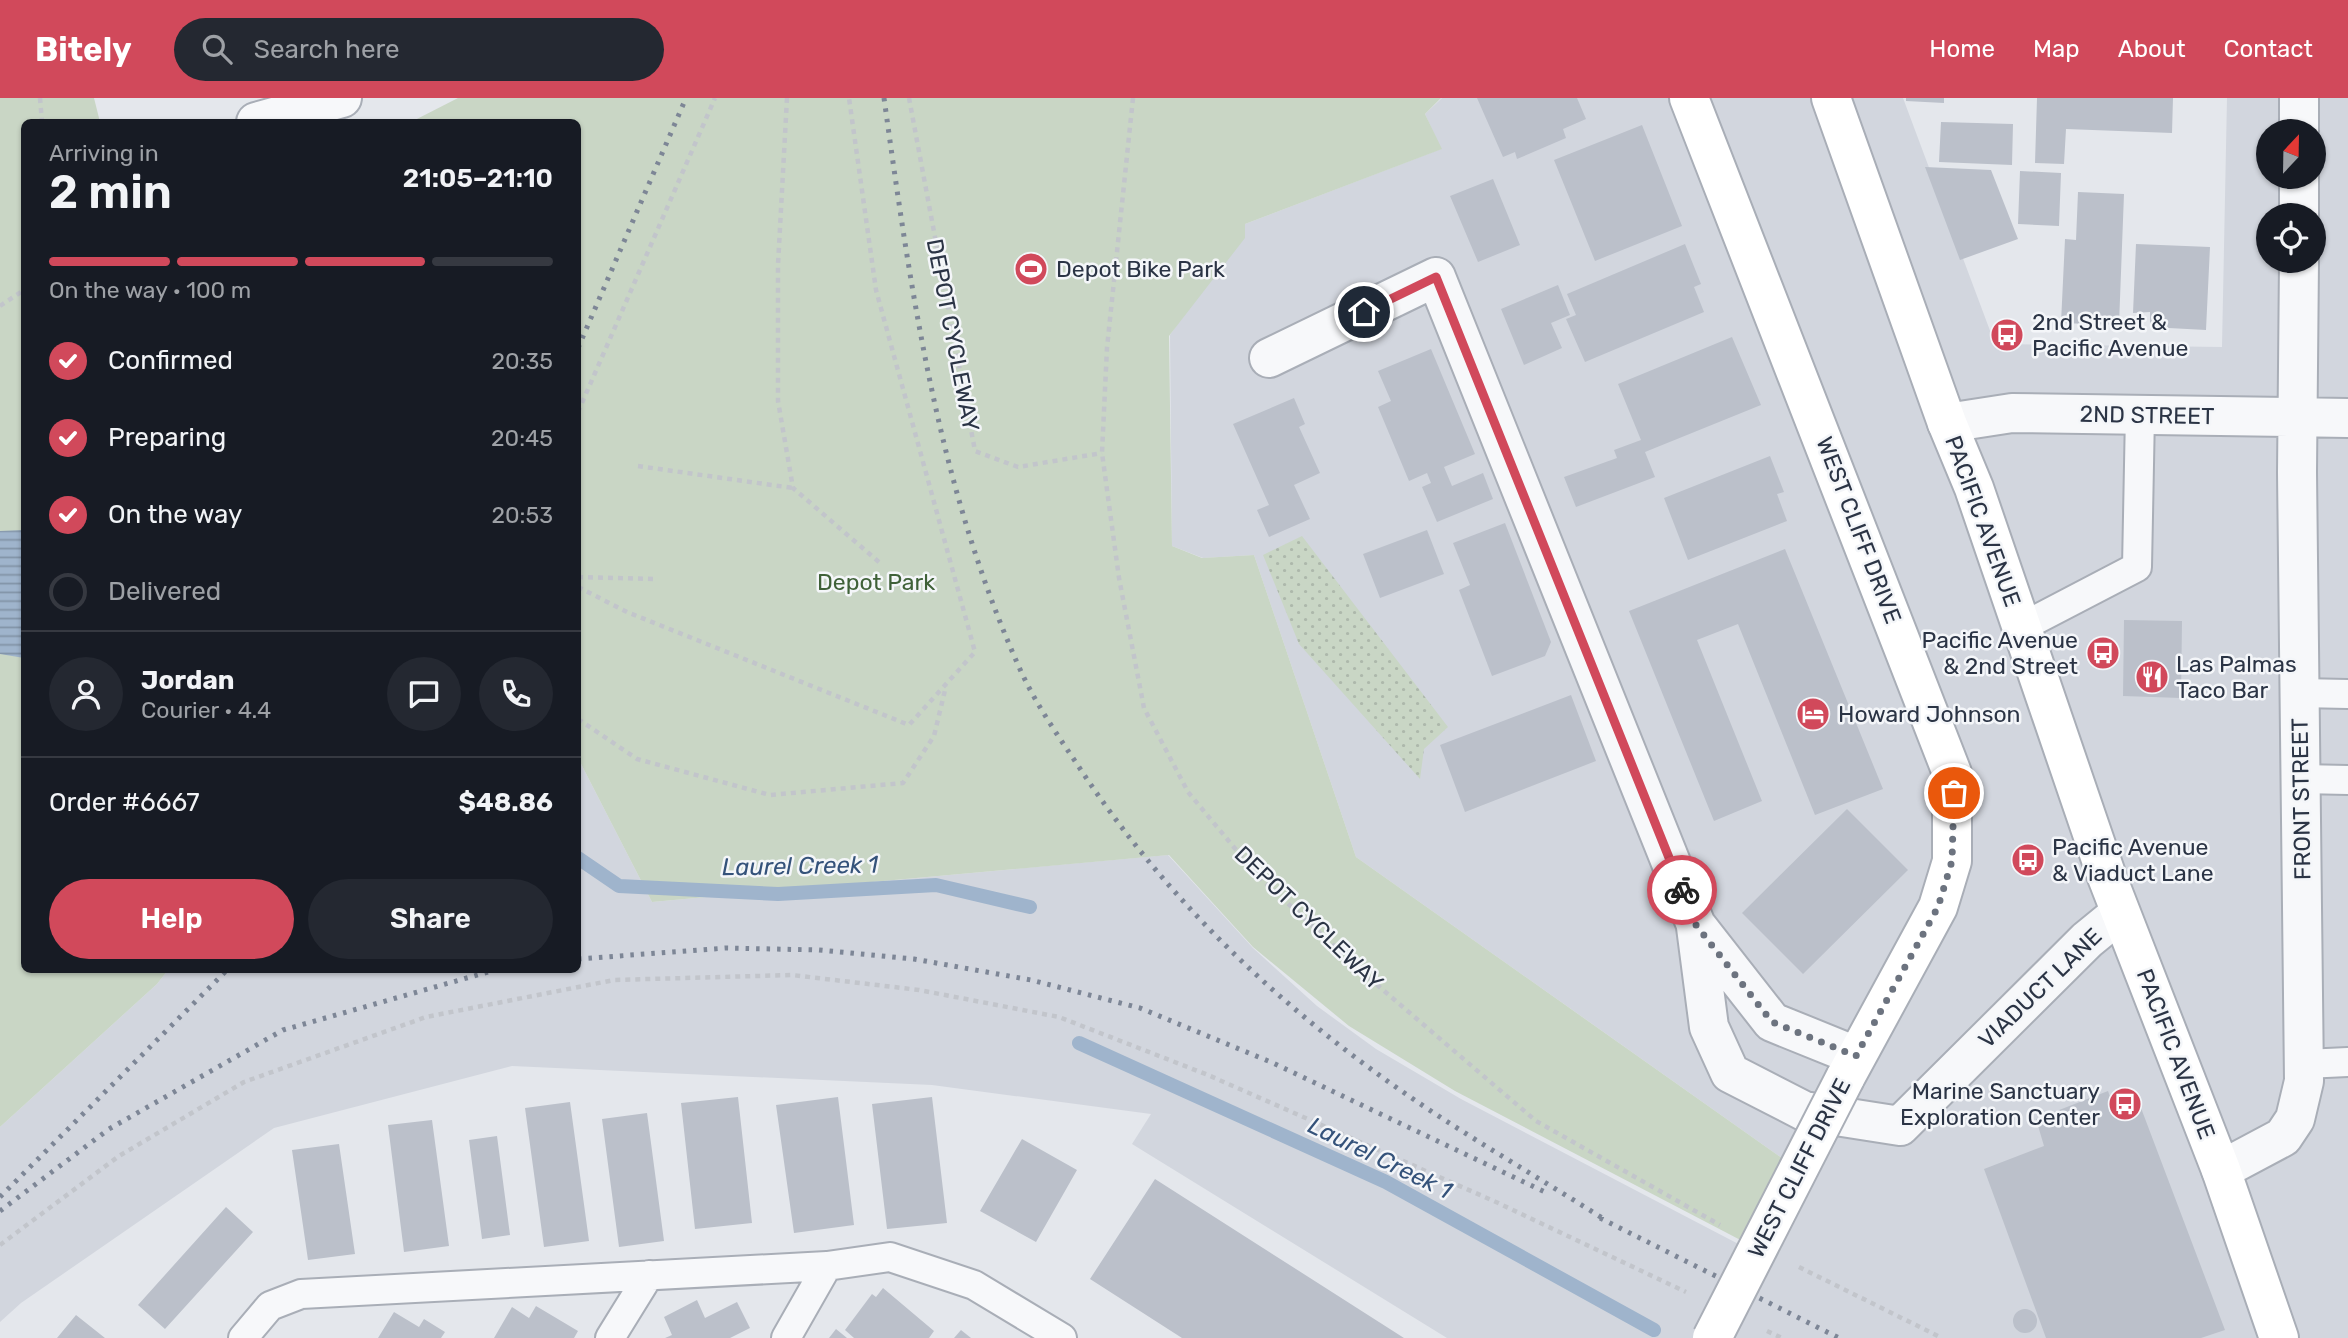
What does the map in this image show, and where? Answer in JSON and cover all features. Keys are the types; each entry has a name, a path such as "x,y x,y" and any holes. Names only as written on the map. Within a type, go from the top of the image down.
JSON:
{"main road":[{"name":"WEST CLIFF DRIVE","path":"1689,98 1952,773 1952,861 1938,907 1851,1067 1712,1338"},
{"name":"PACIFIC AVENUE","path":"1831,98 1947,423 1974,488 2120,913 2221,1170 2279,1338"}],"street":[{"path":"267,119 342,98"},
{"path":"2299,98 2299,119"},
{"name":"FRONT STREET","path":"2221,1170 2283,1137 2295,1119 2304,1081 2297,418 2299,273"},
{"path":"1269,358 1436,277 1696,925 1772,1022 1851,1067"},
{"name":"2ND STREET","path":"1947,423 2012,413 2348,418"},
{"name":"VIADUCT LANE","path":"1696,925 1709,1027 1730,1073 1804,1111 1900,1126 2087,940 2120,913"}],"lane":[{"path":"2022,627 2137,568 2140,414"},
{"path":"2300,693 2348,694"},
{"path":"2301,779 2348,780"},
{"path":"2305,1064 2348,1062"},
{"path":"243,1338 270,1306 301,1294 827,1266 890,1257 974,1285 1062,1338"},
{"path":"786,1338 827,1266"},
{"path":"610,1338 649,1275"}],"path":[{"path":"40,98 43,119"},
{"path":"581,405 715,98"},
{"path":"787,98 778,265 778,401 793,488"},
{"path":"581,589 627,612 909,725 975,652 876,290 849,98"},
{"name":"DEPOT CYCLEWAY","path":"909,98 975,451 1018,467 1101,453 1119,578 1144,708 1188,792 1257,876 1536,1121 1725,1228"},
{"path":"1101,453 1107,348 1133,98"},
{"path":"0,306 21,292"},
{"path":"638,466 793,488 880,563"},
{"path":"581,577 654,579"},
{"path":"581,721 636,760 770,795 903,783 934,736 946,684"},
{"path":"0,1245 119,1156 244,1082 426,1017 614,980 792,975 919,990 1059,1017 1208,1075 1496,1202 1695,1297"},
{"path":"1793,1264 1942,1338"},
{"path":"1757,1326 1782,1338"}],"shaded area":[{"path":"1442,98 1903,98 1995,344 2222,347 2227,98 2348,98 2348,1338 1447,1338 1132,1144 1151,1114 932,1085 512,1066 274,1128 21,1303 0,1322 0,1127 157,984 166,973 581,973 581,764 652,902 1168,855 1253,948 1317,1006 1376,1049 1461,1099 1748,1249 1806,1175 1356,857 1254,555 1203,558 1172,546 1170,335 1245,224 1441,149 1425,114"}],"green space":[{"path":"0,98 94,98 99,119 21,119 21,973 166,973 157,984 0,1127"},
{"name":"Depot Park","path":"458,98 1441,98 1425,114 1442,149 1245,224 1245,238 1169,336 1172,546 1202,558 1254,555 1356,857 1786,1161 1750,1245 1455,1091 1349,1026 1253,947 1169,855 652,902 581,764 581,119 417,119"},
{"path":"1302,536 1448,727 1424,749 1420,779 1299,644 1263,555"}],"water":[{"path":"21,530 21,658 0,654 0,531"}],"building":[{"path":"1477,98 1577,98 1586,119 1563,129 1566,138 1517,159 1515,152 1503,157"},
{"path":"1906,98 1944,98 1944,103 1906,101"},
{"path":"2037,98 2173,98 2172,133 2066,129 2064,164 2035,163"},
{"path":"1941,122 2013,124 2012,165 1939,162"},
{"path":"1642,125 1682,226 1595,261 1554,160"},
{"path":"1925,167 1991,170 2018,239 1960,260"},
{"path":"2020,171 2061,173 2059,226 2018,224"},
{"path":"1493,179 1520,245 1478,262 1450,196"},
{"path":"2078,192 2124,194 2119,325 2061,323 2065,239 2076,240"},
{"path":"1685,244 1701,284 1694,287 1704,312 1585,362 1566,319 1576,315 1567,294"},
{"path":"2136,244 2210,247 2206,330 2150,327 2150,312 2133,313"},
{"path":"1558,285 1570,315 1551,323 1562,348 1524,365 1501,309"},
{"path":"1732,337 1761,405 1645,452 1655,477 1576,507 1564,477 1617,458 1614,450 1641,440 1618,384"},
{"path":"1431,349 1475,454 1444,467 1452,486 1483,473 1493,499 1437,522 1422,487 1431,483 1427,473 1409,481 1378,407 1391,401 1378,371"},
{"path":"1294,398 1305,424 1299,427 1320,473 1294,485 1310,519 1269,537 1257,510 1269,505 1233,424"},
{"path":"1770,456 1784,492 1777,494 1787,521 1688,560 1664,498"},
{"path":"1505,523 1551,642 1545,656 1492,676 1459,590 1470,585 1453,543"},
{"path":"1427,530 1444,574 1380,598 1363,554"},
{"name":"Howard Johnson","path":"1785,549 1883,789 1815,815 1738,624 1697,640 1762,801 1714,821 1629,611"},
{"name":"Las Palmas Taco Bar","path":"2124,620 2182,621 2181,698 2123,696"},
{"path":"1571,695 1596,761 1465,812 1440,745"},
{"path":"1847,809 1908,870 1803,974 1742,913"},
{"path":"2108,1091 2117,1117 2141,1108 2225,1330 2201,1338 2046,1338 1984,1169 2044,1146 2036,1119"},
{"path":"738,1097 752,1223 695,1229 681,1103"},
{"path":"838,1097 854,1225 794,1233 776,1105"},
{"path":"932,1097 947,1223 887,1229 872,1104"},
{"path":"570,1102 589,1241 544,1247 525,1108"},
{"path":"647,1113 664,1241 619,1247 602,1119"},
{"path":"432,1120 449,1246 404,1252 388,1125"},
{"path":"497,1136 510,1235 482,1239 469,1140"},
{"path":"1022,1139 1077,1170 1036,1242 980,1211"},
{"path":"339,1144 355,1254 308,1260 292,1150"},
{"path":"1155,1179 1404,1338 1182,1338 1090,1279"},
{"path":"226,1207 253,1232 165,1329 138,1305"},
{"path":"883,1288 934,1331 929,1338 854,1338 845,1330 872,1294 876,1297"},
{"path":"697,1300 705,1318 737,1302 750,1328 730,1338 665,1338 672,1335 664,1317"},
{"path":"536,1306 578,1331 574,1338 494,1338 512,1307 529,1318"},
{"path":"2025,1309 2034,1312 2037,1321 2034,1330 2025,1333 2016,1330 2013,1321 2016,1312"},
{"path":"394,1312 419,1327 424,1319 445,1332 441,1338 378,1338"},
{"path":"76,1315 105,1338 57,1338"},
{"path":"836,1329 847,1338 829,1338"},
{"path":"961,1330 971,1338 954,1338"}],"waterway":[{"name":"Laurel Creek 1","path":"581,860 619,886 778,894 936,885 1030,907"},
{"name":"Laurel Creek 1","path":"1079,1043 1386,1182 1654,1330"}],"railway":[{"path":"581,341 686,98"},
{"path":"884,98 917,316 948,459 991,599 1025,680 1053,729 1140,851 1175,892 1212,932 1290,1005 1403,1092 1607,1221"},
{"path":"581,959 726,948 819,950 914,959 1031,980 1140,1008 1273,1063 1549,1194"},
{"path":"0,1197 224,973"},
{"path":"0,1211 109,1129 283,1030 484,973"},
{"path":"1600,1218 1839,1338"}],"way so far":[{"path":"1682,890 1696,925 1772,1022 1856,1056 1938,907 1952,861 1954,793"}],"place":[{"name":"Depot Bike Park","path":"1031,269"},
{"name":"2nd Street & Pacific Avenue","path":"2007,335"},
{"name":"Pacific Avenue & 2nd Street","path":"2103,653"},
{"name":"Las Palmas Taco Bar","path":"2152,677"},
{"name":"Howard Johnson","path":"1813,714"},
{"name":"Pacific Avenue & Viaduct Lane","path":"2028,860"},
{"name":"Marine Sanctuary Exploration Center","path":"2125,1104"}],"route":[{"path":"1364,312 1436,277 1682,890"}]}
